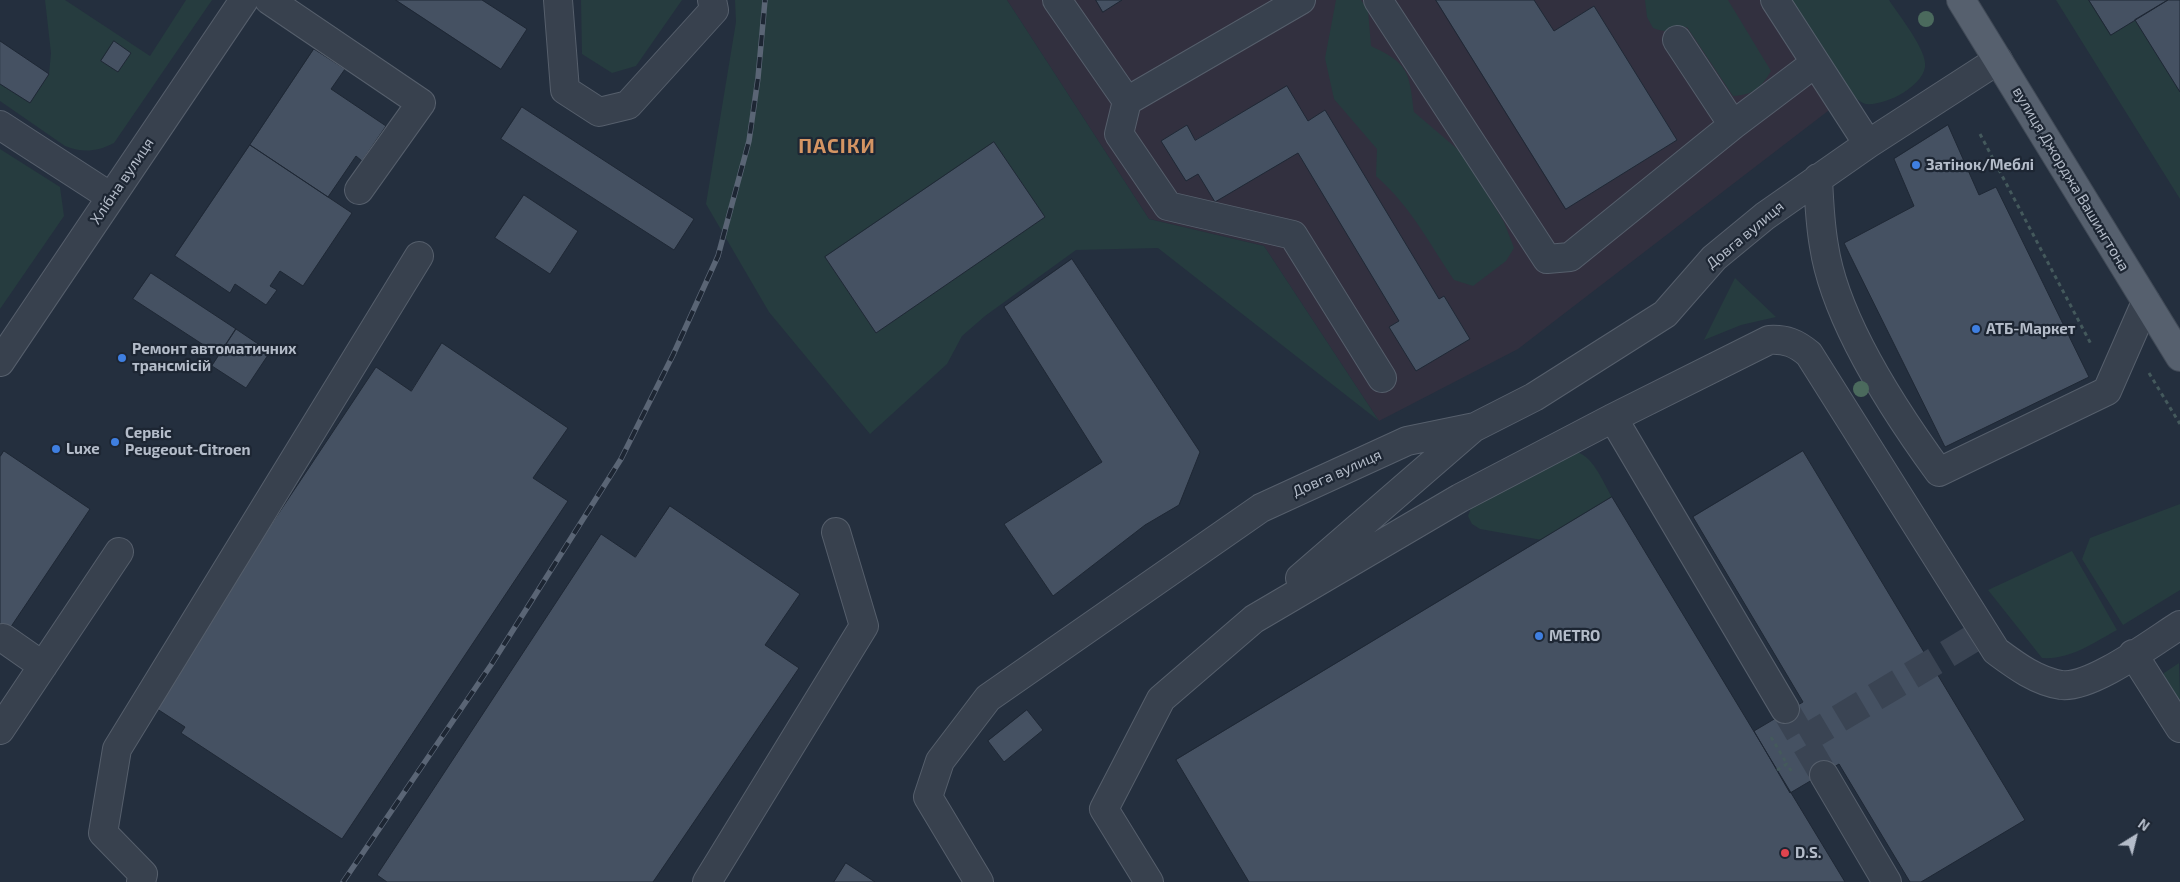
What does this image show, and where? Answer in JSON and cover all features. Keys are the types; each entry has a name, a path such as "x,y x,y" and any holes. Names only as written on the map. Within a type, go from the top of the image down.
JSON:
{"main road":[{"name":"вулиця Джорджа Вашингтона","path":"1961,0 2180,358"}],"street":[{"name":"Хлібна вулиця","path":"0,362 244,0"},
{"path":"269,0 421,102 359,190"},
{"path":"558,0 565,90 599,112 628,105 714,10 712,0"},
{"path":"1058,0 1127,101"},
{"path":"1301,0 1127,101 1118,134 1168,206 1293,235 1382,378"},
{"path":"1378,0 1547,259 1570,257 1734,125 1815,63"},
{"path":"1775,0 1868,144"},
{"path":"1677,40 1734,125"},
{"name":"Довга вулиця","path":"979,882 928,797 940,761 988,698 1261,508 1407,442 1475,427 1534,397 1665,314 1714,258 1765,216 1868,144 1998,60"},
{"path":"0,125 111,198"},
{"path":"1818,178 1824,248 1843,312 1904,424 1939,472 2107,390 2146,302"},
{"path":"141,882 143,874 103,833 117,749 419,256"},
{"path":"1254,619 1460,498 1613,418 1769,340 1782,339 1793,342 1809,354 1996,651 2032,675 2062,685 2076,684 2095,677 2180,624"},
{"path":"1613,418 1785,709"},
{"path":"1148,882 1104,810 1161,700 1475,427"},
{"path":"707,882 864,626 836,532"},
{"path":"0,730 119,552"},
{"path":"3,638 43,666"},
{"path":"2133,654 2180,728"},
{"path":"1824,775 1887,882"}],"path":[{"path":"1980,134 2092,346"},
{"path":"2144,366 2180,424"}],"shaded area":[{"path":"1007,0 1804,0 1841,101 1518,349 1379,421 1264,246 1149,219"}],"green space":[{"path":"45,0 65,0 150,56 186,0 212,0 114,143 95,150 78,150 65,146 0,101 0,84 30,103 49,74 51,53"},
{"path":"581,0 682,0 636,66 612,73 582,54"},
{"path":"735,0 1007,0 1149,219 1264,246 1379,421 1158,248 1076,250 985,316 962,336 947,364 870,434 769,312 706,204 736,22"},
{"path":"1336,0 1361,0 1368,10 1371,46 1393,58 1405,70 1411,87 1414,112 1462,153 1504,222 1514,248 1506,261 1473,286 1454,280 1400,200 1376,176 1377,149 1334,99 1325,58"},
{"path":"1645,0 1728,0 1771,71 1756,90 1733,96 1687,27 1670,31 1653,28 1647,17"},
{"path":"1791,0 1889,0 1912,33 1922,52 1925,67 1922,74 1910,88 1901,94 1874,104 1862,102 1850,94"},
{"path":"2056,0 2089,0 2111,35 2135,20 2180,92 2180,199"},
{"path":"0,149 60,187 64,216 0,309"},
{"path":"1735,278 1776,317 1741,325 1704,340"},
{"path":"1573,451 1586,457 1601,476 1612,497 1542,540 1480,529 1472,524 1468,516 1471,508"},
{"path":"2180,504 2180,590 2123,625 2082,559 2090,538"},
{"path":"2072,551 2117,630 2072,653 2052,658 2042,658 1988,590"},
{"path":"2179,663 2180,699 2176,702 2162,678 2164,673"}],"building":[{"path":"396,0 482,0 527,29 501,69"},
{"path":"1096,0 1122,0 1103,12"},
{"path":"1436,0 1534,0 1554,31 1594,6 1677,140 1566,209"},
{"path":"2089,0 2168,0 2111,35"},
{"path":"2168,0 2180,0 2180,92 2135,20"},
{"path":"0,41 49,74 30,103 0,84"},
{"path":"114,41 131,53 118,72 101,61"},
{"path":"314,49 345,69 331,89 386,126 362,161 356,156 328,197 250,145"},
{"path":"1287,86 1308,121 1325,110 1439,299 1444,296 1470,339 1416,371 1389,327 1399,321 1298,153 1215,202 1198,174 1186,181 1161,141 1187,125 1195,140"},
{"path":"522,107 694,219 674,250 501,139"},
{"name":"АТБ-Маркет","path":"1948,125 1979,195 1996,187 2089,377 1945,447 1844,243 1914,206 1894,159"},
{"path":"994,142 1045,217 876,333 825,257"},
{"path":"250,145 352,213 303,286 280,271 270,286 277,290 266,305 235,284 230,293 175,256"},
{"path":"524,195 578,231 550,274 495,238"},
{"path":"1072,259 1200,452 1179,505 1145,525 1053,596 1004,524 1102,462 1004,307"},
{"path":"151,273 236,329 219,355 133,299"},
{"path":"236,329 270,352 246,388 212,366"},
{"path":"442,343 568,428 533,478 568,501 342,839 181,733 185,727 151,705 376,367 411,391"},
{"path":"4,451 90,509 0,643 0,457"},
{"path":"1803,451 2025,820 1921,882 1910,882 1839,764 1790,793 1754,731 1803,702 1693,517"},
{"name":"METRO","path":"1612,497 1845,882 1249,882 1176,760"},
{"path":"670,506 800,594 765,645 799,668 653,882 387,882 377,875 601,534 635,557"},
{"path":"1027,710 1043,730 1004,762 988,741"},
{"path":"846,863 875,882 834,882"}],"tunnel":[{"path":"1803,740 1984,632"},
{"path":"1785,709 1824,775"}],"railway":[{"path":"343,882 491,665 621,459 673,355 718,256 749,141 758,78 765,0"}],"place":[{"name":"Затінок/Меблі","path":"1916,165"},
{"name":"АТБ-Маркет","path":"1976,329"},
{"name":"Ремонт автоматичних трансмісій","path":"122,358"},
{"name":"Сервіс Peugeout-Citroen","path":"115,442"},
{"name":"Luxe","path":"56,449"},
{"name":"METRO","path":"1539,636"},
{"name":"D.S.","path":"1785,853"}],"district":[{"name":"ПАСІКИ","path":"837,146"}]}
